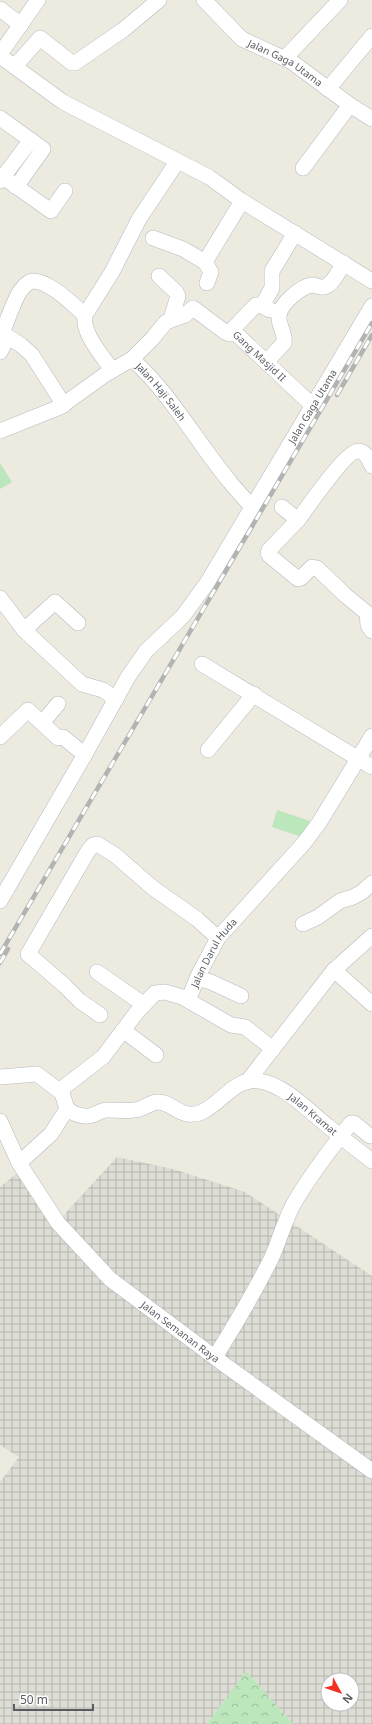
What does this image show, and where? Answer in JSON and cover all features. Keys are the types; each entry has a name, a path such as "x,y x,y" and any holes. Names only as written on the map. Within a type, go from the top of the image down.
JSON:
{"street":[{"path":"38,0 0,55 63,102 177,162 209,177 242,201 372,281"},
{"path":"15,66 40,38 72,63 75,63 123,30 159,0"},
{"name":"Jalan Gaga Utama","path":"204,0 242,38 285,58 372,119"},
{"path":"285,58 340,0"},
{"path":"0,9 21,25"},
{"path":"328,89 372,36"},
{"path":"303,168 350,105"},
{"path":"0,118 43,149 16,186"},
{"path":"31,140 1,179 16,186 51,211 65,191"},
{"path":"112,370 88,334 84,320 85,315 102,290 139,219 177,162"},
{"path":"205,262 242,201"},
{"path":"262,306 272,288 272,270 295,233"},
{"path":"153,238 183,249 205,262 211,272 207,283"},
{"path":"266,362 284,343 284,336 279,316 283,307 298,290 313,285 324,287 332,281 344,263"},
{"path":"159,276 176,292 178,296 171,319"},
{"path":"0,352 4,334 20,291 31,282 35,281 57,291 66,297 85,315"},
{"path":"232,330 254,306 262,306 279,316"},
{"name":"Jalan Gaga Utama","path":"0,901 85,755 128,677 146,651 183,616 208,583 372,306"},
{"name":"Gang Masjid II","path":"132,359 166,322 181,316 193,308 225,332 230,334 232,330 313,406"},
{"path":"4,334 21,345 32,355 64,405"},
{"name":"Jalan Haji Saleh","path":"0,430 64,405 112,370 132,359 146,371 165,394 229,481 252,507"},
{"path":"372,466 362,452 356,451 350,454 327,480 298,520 269,550 268,553 298,579 312,567 317,568 345,595 367,613 368,625 372,631"},
{"path":"282,507 298,520"},
{"path":"0,598 24,630 82,684 103,690 116,699"},
{"path":"24,630 55,602 78,623"},
{"path":"202,664 254,694 372,767"},
{"path":"208,750 254,694"},
{"path":"42,723 58,704"},
{"path":"0,737 28,710 58,738 63,737 85,755"},
{"name":"Jalan Darul Huda","path":"62,1093 64,1087 103,1056 152,994 159,991 188,1000 197,978 218,938 304,843 319,822 372,736"},
{"path":"100,1015 80,1001 28,954 88,851 93,845 97,844 115,855 153,888 196,919 218,938"},
{"path":"303,924 318,917 340,901 370,889"},
{"path":"0,1076 37,1074 62,1093 67,1109 78,1114 91,1116 106,1110 123,1112 140,1109 152,1103 158,1102 180,1112 202,1112 240,1084 247,1082 334,970 372,936"},
{"path":"334,970 372,1004"},
{"path":"97,972 143,1004"},
{"path":"197,978 211,982 241,996"},
{"path":"188,1000 231,1025 245,1027 273,1049"},
{"path":"123,1030 156,1055"},
{"name":"Jalan Kramat","path":"247,1082 260,1081 280,1089 296,1099 372,1161"},
{"path":"19,1163 51,1134 67,1109"},
{"path":"215,1358 271,1259 293,1206 305,1186 352,1123 371,1135"},
{"name":"Jalan Semanan Raya","path":"1,1126 19,1163 64,1231 110,1279 215,1358 372,1471"}],"shaded area":[{"path":"117,1157 173,1169 245,1192 372,1276 372,1724 293,1724 246,1671 207,1724 0,1724 0,1482 19,1457 0,1445 0,1187 22,1169 61,1218"}],"green space":[{"path":"0,463 12,482 0,489"},
{"path":"277,810 310,821 305,838 272,827"},
{"path":"246,1671 293,1724 207,1724"}],"railway":[{"path":"0,954 372,323"},
{"path":"337,395 372,335"},
{"path":"0,963 8,949"}]}
